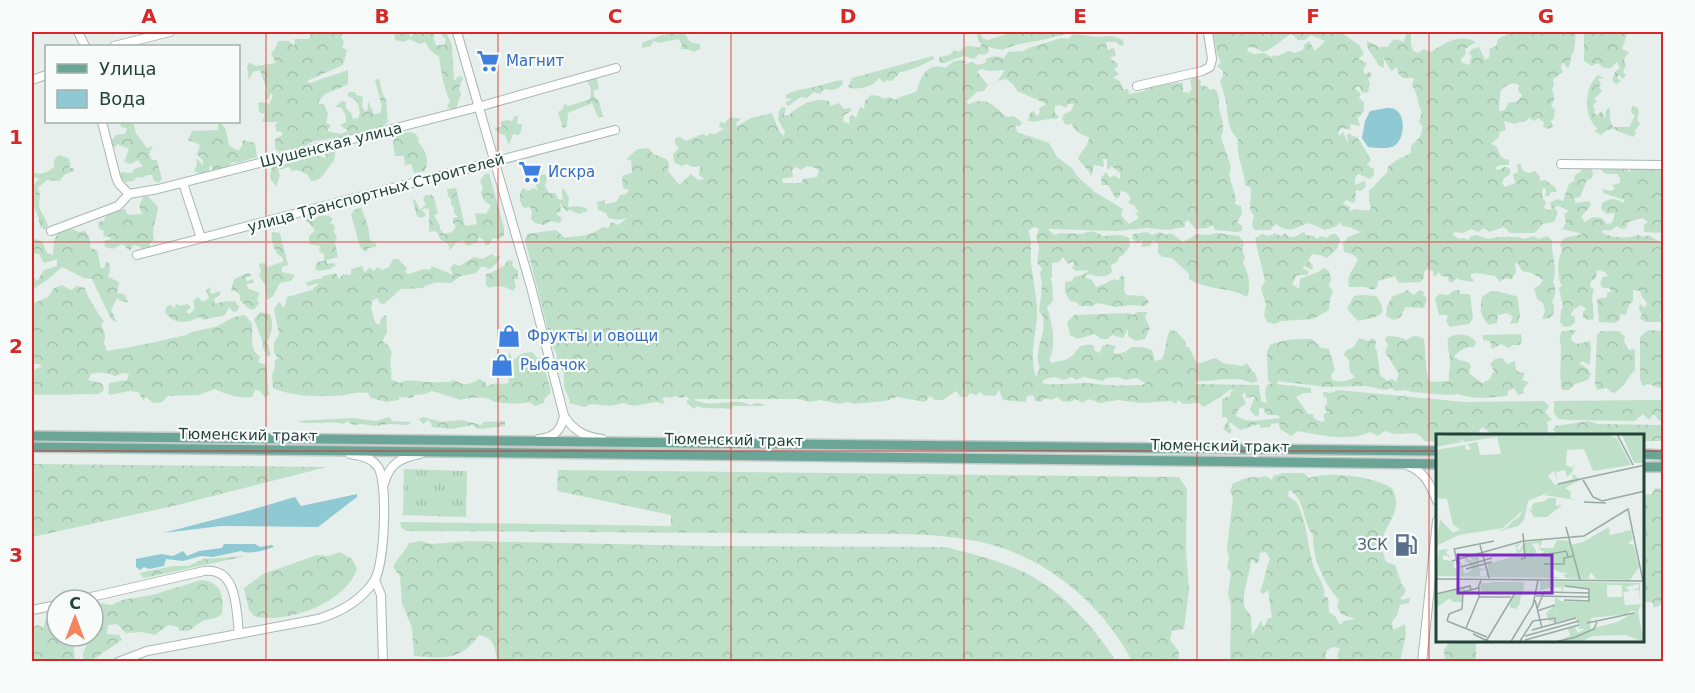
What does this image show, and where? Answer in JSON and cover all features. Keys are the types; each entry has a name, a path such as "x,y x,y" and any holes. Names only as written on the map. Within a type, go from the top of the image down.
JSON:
{"main road":[{"name":"Тюменский тракт","path":"32,436 1436,451"},
{"name":"Тюменский тракт","path":"32,447 1436,464"},
{"path":"1644,454 1664,454"},
{"path":"1644,467 1664,467"}],"street":[{"path":"118,45 171,32"},
{"path":"457,32 531,287 564,416 577,431 587,436 634,442"},
{"path":"1137,86 1202,71 1210,67 1212,59 1208,32"},
{"name":"Шушенская улица","path":"51,231 118,206 129,194 183,183 478,107 616,68"},
{"path":"102,123 119,184 129,194"},
{"name":"улица Транспортных Строителей","path":"137,255 615,130"},
{"path":"1561,165 1664,165"},
{"path":"183,183 201,238"},
{"path":"524,441 553,435 560,428 564,416"},
{"path":"118,662 147,651 329,616 359,598 375,580 381,563 383,489 380,471 371,459 333,451"},
{"path":"383,489 388,471 396,463 409,456 432,452"},
{"path":"1400,463 1413,467 1423,474 1430,483 1436,498"},
{"path":"1422,662 1436,530"},
{"path":"105,594 193,573 216,571 226,576 232,587 239,634"},
{"path":"375,580 381,595 383,662"}],"green space":[{"path":"1526,31 1576,32 1574,52 1569,67 1567,68 1563,62 1561,67 1563,72 1553,79 1554,98 1551,106 1555,110 1551,121 1553,126 1549,129 1543,127 1544,122 1538,118 1535,121 1529,118 1525,122 1515,124 1504,121 1506,130 1500,132 1499,137 1491,144 1496,146 1502,158 1509,160 1509,165 1495,167 1497,170 1505,167 1510,169 1510,174 1504,178 1502,183 1505,187 1515,183 1513,174 1518,172 1517,165 1520,163 1523,171 1529,173 1535,171 1540,181 1545,180 1555,187 1557,192 1551,192 1549,196 1545,196 1546,188 1542,189 1543,199 1546,202 1544,207 1547,210 1552,209 1550,203 1557,199 1563,201 1575,175 1583,167 1589,167 1593,172 1592,178 1587,180 1580,197 1575,198 1575,203 1589,201 1591,205 1581,217 1585,222 1593,217 1602,218 1607,224 1612,223 1615,213 1607,214 1601,209 1602,203 1613,199 1623,203 1625,200 1603,193 1603,189 1610,191 1615,189 1612,185 1620,183 1617,174 1602,172 1604,167 1624,168 1631,172 1631,167 1663,167 1663,233 1644,232 1644,225 1648,222 1642,218 1628,222 1626,228 1621,229 1617,226 1610,231 1601,232 1619,237 1648,235 1660,242 1663,241 1663,305 1660,317 1663,318 1663,322 1646,322 1639,318 1642,315 1639,309 1640,304 1645,308 1647,303 1640,291 1633,290 1633,301 1626,315 1620,314 1620,320 1614,323 1599,322 1597,299 1607,297 1607,293 1612,291 1609,288 1603,288 1600,283 1603,277 1608,276 1605,272 1597,270 1596,278 1591,281 1590,287 1594,289 1592,297 1594,319 1588,320 1583,317 1586,309 1581,305 1573,310 1571,315 1575,317 1575,322 1571,326 1564,327 1560,322 1563,307 1559,288 1562,286 1558,274 1558,263 1562,251 1560,244 1564,238 1583,234 1562,229 1566,223 1564,214 1569,211 1559,206 1554,207 1558,213 1554,222 1543,224 1535,233 1510,233 1504,227 1489,232 1484,228 1478,232 1471,229 1463,233 1454,232 1453,235 1459,239 1468,240 1471,236 1477,235 1488,239 1517,237 1525,239 1533,236 1539,239 1546,236 1552,240 1555,272 1553,282 1555,292 1552,302 1554,314 1542,319 1545,311 1543,303 1537,299 1534,288 1543,280 1532,273 1522,271 1517,262 1516,272 1512,279 1505,278 1500,282 1495,276 1476,273 1471,274 1473,282 1457,278 1449,282 1448,277 1441,276 1439,272 1434,277 1433,271 1427,269 1420,282 1399,283 1395,276 1378,281 1377,287 1373,290 1365,287 1349,287 1348,283 1349,275 1358,259 1344,252 1343,244 1348,237 1361,232 1342,226 1340,222 1337,226 1325,230 1309,223 1292,229 1285,229 1276,224 1270,230 1254,230 1252,224 1254,216 1250,209 1251,188 1245,185 1237,145 1238,139 1229,122 1220,81 1223,71 1217,66 1221,63 1213,32 1341,32 1359,45 1364,54 1358,59 1367,63 1363,70 1365,74 1370,72 1372,76 1368,79 1370,84 1368,92 1362,93 1359,86 1355,88 1361,94 1359,98 1364,102 1364,110 1359,117 1357,116 1360,126 1350,124 1351,130 1342,128 1338,132 1339,136 1343,132 1348,143 1347,135 1350,133 1357,137 1371,160 1367,165 1374,169 1374,175 1370,179 1358,174 1355,178 1355,185 1365,181 1366,186 1361,191 1356,190 1355,203 1346,200 1343,204 1350,207 1350,211 1355,209 1369,211 1371,207 1369,190 1387,173 1388,167 1411,153 1411,146 1420,137 1423,127 1419,122 1422,112 1412,85 1414,78 1403,78 1398,73 1397,67 1391,71 1383,57 1384,68 1378,65 1368,48 1367,41 1379,47 1387,47 1394,39 1404,42 1406,34 1411,32 1413,51 1419,53 1423,49 1431,52 1452,40 1470,39 1476,42 1465,49 1466,54 1461,59 1461,62 1469,65 1472,56 1469,54 1472,49 1479,47 1485,60 1490,56 1489,49 1496,46 1498,39 1506,35","holes":["1292,34 1298,40 1305,40 1311,35 1325,41 1315,51 1309,41 1304,45 1303,50 1295,53 1288,51 1271,57 1265,53 1254,54 1247,51 1248,47 1263,52","1513,83 1519,85 1518,91 1522,95 1518,101 1508,103 1505,110 1499,111 1502,90"]},
{"path":"311,32 344,32 341,37 344,42 342,48 347,50 343,65 307,81 310,83 348,70 348,84 323,96 318,104 324,104 328,114 326,123 331,125 327,131 340,134 348,131 340,125 346,122 342,108 335,107 342,101 346,102 346,108 353,119 358,118 359,106 355,100 347,96 349,92 355,92 356,95 363,97 362,106 365,112 368,109 368,101 374,114 380,113 382,107 375,80 379,78 386,100 388,122 365,132 313,141 304,146 279,152 275,148 275,139 282,135 282,132 276,131 275,125 278,122 262,122 265,114 259,112 258,103 269,104 273,96 271,93 268,100 265,96 267,90 260,70 253,72 249,80 247,68 249,62 256,66 276,63 271,54 278,41 289,41 294,46 295,39 309,39"},
{"path":"394,32 408,32 411,37 418,32 434,32 436,45 444,45 446,40 441,34 446,32 452,45 454,81 459,76 463,78 456,109 452,110 447,106 450,101 444,86 439,57 425,42 420,44 409,39 404,42 395,40"},
{"path":"684,32 690,42 700,44 700,49 694,52 681,49 682,44 678,39 658,43 654,41 650,46 642,48 642,43"},
{"path":"976,32 980,32 983,39 988,40 1013,32 1074,32 1002,50 988,47 989,52 984,55 979,54 974,59 963,56 944,63 939,62 939,57 950,55 954,50 959,52 968,46 979,48 982,44"},
{"path":"1584,32 1635,32 1627,34 1622,49 1629,52 1624,59 1626,65 1623,72 1626,75 1623,79 1619,75 1617,78 1621,81 1616,84 1612,80 1615,72 1620,68 1617,62 1611,68 1604,68 1598,63 1592,66 1584,61"},
{"path":"1073,34 1112,36 1123,40 1124,45 1120,46 1116,42 1106,42 1107,50 1114,48 1116,55 1110,58 1118,66 1114,69 1119,74 1113,78 1120,81 1123,89 1128,89 1129,94 1144,91 1154,83 1162,85 1183,83 1183,92 1189,93 1192,89 1190,81 1194,75 1201,81 1200,85 1210,90 1215,89 1219,97 1223,126 1221,137 1231,167 1229,174 1236,199 1235,204 1241,206 1242,214 1237,222 1242,226 1242,231 1215,230 1213,225 1195,229 1188,220 1185,222 1185,227 1168,230 1146,228 1118,231 1048,229 1054,235 1083,234 1090,231 1103,236 1119,235 1129,238 1130,246 1117,262 1111,265 1112,272 1103,276 1087,274 1085,277 1092,280 1096,287 1114,279 1118,281 1122,275 1125,278 1126,295 1144,296 1149,302 1145,306 1116,307 1098,303 1092,306 1080,306 1070,301 1065,292 1065,282 1072,281 1074,277 1089,270 1076,271 1072,268 1073,261 1068,264 1063,257 1059,262 1052,263 1050,280 1053,301 1047,307 1053,334 1053,348 1049,360 1052,363 1071,357 1083,346 1093,345 1095,351 1100,353 1102,346 1109,344 1116,346 1113,353 1123,353 1131,347 1152,350 1155,361 1162,359 1170,330 1176,331 1186,342 1186,347 1189,347 1197,364 1216,358 1223,363 1242,366 1247,363 1258,381 1251,383 1238,379 1225,379 1197,381 1195,384 1259,385 1261,401 1267,403 1265,393 1267,385 1272,383 1268,381 1267,352 1270,345 1275,343 1312,339 1321,348 1329,349 1335,370 1331,375 1332,380 1344,381 1355,377 1350,372 1349,360 1344,355 1346,350 1354,347 1359,338 1368,341 1373,338 1376,341 1375,348 1380,375 1387,381 1392,379 1396,382 1399,374 1385,352 1388,345 1385,340 1387,336 1407,340 1413,336 1419,337 1424,339 1429,382 1449,381 1448,338 1463,335 1476,342 1474,347 1462,349 1454,357 1468,362 1471,366 1469,373 1482,383 1489,380 1494,371 1490,364 1495,359 1502,358 1507,364 1515,361 1516,369 1525,373 1522,380 1529,382 1523,389 1524,393 1518,395 1514,388 1508,391 1507,396 1481,398 1458,394 1395,391 1392,388 1385,390 1366,386 1326,387 1278,381 1277,384 1311,388 1311,393 1303,393 1296,397 1308,414 1313,414 1314,418 1321,422 1325,421 1323,415 1327,412 1324,407 1327,399 1323,392 1331,393 1338,390 1465,402 1544,401 1549,406 1545,412 1552,420 1547,422 1546,434 1495,434 1482,427 1478,433 1474,434 1436,434 1436,442 1424,441 1422,437 1415,434 1395,434 1385,431 1378,436 1370,432 1344,437 1298,431 1291,436 1280,429 1279,423 1260,428 1259,424 1240,430 1230,422 1229,427 1232,430 1230,434 1223,429 1228,420 1222,417 1222,399 1230,396 1231,391 1234,391 1231,389 1204,407 1199,403 1183,404 1178,400 1176,404 1171,401 1140,403 1119,400 1100,403 1088,399 1083,403 1075,399 1071,402 1062,401 1057,397 1052,400 1045,398 1041,402 1035,401 1033,395 1027,396 1026,402 1003,400 999,390 995,396 983,395 980,392 976,395 970,393 966,398 960,396 956,391 943,400 935,400 930,396 925,402 897,397 885,401 854,404 820,400 810,402 799,399 693,399 708,403 765,404 762,406 734,406 730,409 697,406 694,409 686,402 689,399 686,396 665,397 662,399 665,402 662,404 657,402 634,406 623,403 611,406 591,404 585,407 569,403 564,387 564,373 556,361 557,355 552,346 525,240 527,234 556,230 565,238 584,235 603,227 608,228 612,222 618,225 627,218 618,220 608,218 606,213 598,210 597,202 605,200 605,204 616,202 620,195 626,194 629,190 623,188 622,176 632,173 631,160 626,160 637,149 649,148 653,154 666,159 669,163 668,171 679,185 691,174 698,180 705,179 699,175 700,166 692,167 687,164 681,166 674,162 673,154 679,148 675,144 675,138 680,137 686,141 702,134 707,136 710,133 715,134 724,129 719,127 720,122 725,123 730,117 741,119 736,123 737,126 751,118 772,113 779,131 784,136 785,132 778,120 782,107 786,108 784,115 789,115 802,105 818,100 829,101 831,106 839,103 844,109 851,108 851,111 843,116 844,122 850,124 849,118 852,115 856,118 860,107 864,109 865,101 871,95 895,100 917,91 920,80 930,68 940,66 946,68 958,60 967,62 963,65 972,62 978,65 985,63 987,58 995,56 1004,58 1008,52 1023,51 1061,38 1068,39","holes":["981,69 1003,70 1004,72 997,81 1006,79 1017,91 1045,103 1046,105 1039,108 1040,112 1037,117 1034,111 1030,113 1028,121 1056,119 1059,117 1055,113 1055,106 1060,105 1066,108 1068,104 1074,104 1071,111 1064,114 1062,119 1066,125 1072,124 1079,133 1089,137 1078,159 1091,177 1094,165 1104,167 1103,159 1107,159 1107,169 1111,166 1120,173 1120,179 1114,175 1110,178 1106,172 1101,178 1102,185 1108,185 1116,199 1120,196 1120,191 1126,192 1131,198 1128,203 1135,206 1139,213 1135,212 1139,218 1129,224 1121,215 1123,209 1095,192 1077,176 1072,168 1057,157 1049,143 1017,132 1015,126 1020,126 1022,122 1013,116 1006,117 985,101 969,104 966,102 977,92 984,91 988,85 977,72","807,166 819,171 817,177 803,179 801,183 783,183 782,179 793,177 792,170 796,167 801,170","1034,227 1039,229 1036,237 1039,248 1037,263 1042,268 1039,312 1043,316 1043,332 1038,355 1040,368 1036,377 1033,351 1037,308 1028,231","1055,377 1063,380 1072,377 1076,380 1084,377 1103,381 1106,378 1118,377 1125,380 1137,378 1146,383 1142,385 1042,383 1045,379","1245,392 1246,398 1255,396 1250,410 1255,416 1259,415 1259,408 1263,408 1268,415 1278,415 1280,418 1254,421 1236,416 1239,408 1246,404 1242,395"]},
{"path":"933,56 934,59 927,63 900,72 892,81 886,80 885,83 879,78 873,84 865,87 856,89 848,87 852,78"},
{"path":"1598,75 1604,78 1598,79 1602,91 1594,99 1597,101 1593,106 1594,113 1597,115 1602,111 1605,119 1606,110 1610,108 1613,127 1629,127 1635,116 1631,112 1632,106 1637,107 1639,112 1637,119 1640,124 1633,137 1613,129 1601,135 1594,131 1598,129 1590,117 1587,102 1590,87"},
{"path":"591,78 597,79 599,89 594,90 594,96 599,101 603,117 598,117 592,103 568,113 567,126 563,129 558,112 563,109 564,104 569,106 590,99 591,89 587,81"},
{"path":"842,80 843,84 837,89 825,89 820,94 814,92 807,98 801,97 788,106 785,103 792,99 786,98 786,95 790,93"},
{"path":"518,115 517,124 522,124 521,132 518,135 513,134 509,145 505,135 500,134 494,128 502,127 500,122 512,121"},
{"path":"120,123 133,123 136,133 147,148 153,146 149,154 152,160 157,160 162,179 158,183 154,181 152,175 137,177 133,181 125,182 120,177 121,172 132,173 134,169 143,166 138,160 131,164 124,162 129,149 117,144 115,148 110,142 116,135 125,134 127,128 121,127"},
{"path":"218,123 222,123 226,130 229,145 238,151 243,140 255,143 257,157 233,162 226,168 213,170 210,164 209,172 200,174 194,171 197,164 196,158 203,165 203,161 197,154 200,145 188,140 192,131 218,130"},
{"path":"410,132 416,134 426,155 425,171 414,173 411,164 405,165 404,156 395,156 393,144 395,135"},
{"path":"336,148 334,161 319,179 311,181 308,175 297,170 292,171 289,167 278,170 280,175 276,187 270,178 271,168 275,165 286,164 289,159 300,160 309,154 327,158 324,152"},
{"path":"59,155 68,158 71,164 69,168 74,168 74,171 64,175 60,181 47,180 38,188 39,207 48,225 46,230 40,227 32,198 35,195 32,187 39,179 34,177 32,181 32,171 40,174 49,171 54,167 54,160"},
{"path":"489,173 504,228 504,236 498,239 493,238 489,245 485,245 484,240 478,237 478,242 467,246 463,240 456,243 450,250 448,244 440,239 439,234 434,231 429,232 429,209 422,210 426,215 422,218 417,216 412,198 420,210 426,204 423,200 425,195 434,197 438,214 434,215 444,234 452,232 456,226 453,218 458,217 454,213 447,189 456,188 465,226 477,224 475,213 486,214 491,205 485,202 481,193 483,187 480,181 485,174"},
{"path":"545,174 547,178 545,186 549,193 555,193 558,199 563,200 563,187 569,198 568,207 587,208 587,211 579,214 570,210 566,211 560,203 561,211 556,214 562,218 560,223 551,221 544,225 535,223 531,219 530,207 524,208 520,200 521,191 523,188 529,191 533,188 538,190 532,178"},
{"path":"148,196 158,207 154,240 150,243 150,248 143,251 139,246 133,245 130,251 122,244 113,249 105,247 104,241 111,239 103,236 104,231 99,229 98,222 104,221 106,214 125,209 128,215 142,214 139,206 143,197"},
{"path":"361,207 370,240 376,243 376,247 369,248 366,252 360,247 351,214"},
{"path":"320,215 333,219 330,223 335,226 338,257 327,260 327,264 336,265 319,271 315,269 317,262 324,261 324,254 319,252 320,246 309,244 309,236 315,230 306,220 308,217 314,220"},
{"path":"70,228 79,232 85,231 90,239 90,248 97,250 101,268 104,268 106,261 110,266 108,277 119,282 117,293 124,294 128,302 117,298 111,310 117,322 112,320 92,279 84,278 62,267 32,290 32,270 35,270 33,276 37,281 44,270 57,266 57,259 44,263 39,254 32,254 32,238 42,241 47,253 53,255 55,238"},
{"path":"272,232 280,233 288,265 282,267 282,272 295,275 291,281 280,283 273,296 267,300 266,287 259,275 261,271 259,264 265,263 267,267 283,262 283,258 274,246"},
{"path":"1147,232 1152,235 1160,232 1165,235 1171,233 1183,242 1197,234 1217,233 1239,236 1244,242 1243,263 1249,284 1247,297 1195,283 1172,258 1163,257 1158,253 1158,243 1153,240 1150,246 1141,247 1143,240 1137,243 1132,238 1133,234"},
{"path":"1304,232 1317,239 1321,236 1327,238 1331,234 1336,234 1340,240 1337,249 1327,258 1312,254 1308,261 1313,265 1312,270 1304,266 1303,269 1309,271 1307,275 1297,275 1292,284 1299,289 1300,279 1323,268 1329,271 1331,279 1329,286 1333,291 1329,310 1313,319 1281,321 1275,324 1267,322 1264,315 1266,305 1261,288 1265,281 1255,239 1262,234 1269,236 1275,233 1281,236 1285,233 1289,237 1294,237"},
{"path":"492,254 495,257 501,255 490,269 482,266 476,273 461,276 451,283 401,289 384,304 380,303 377,298 372,301 371,307 375,322 379,325 382,317 386,315 387,333 383,342 389,346 392,353 391,379 399,383 454,380 467,384 479,379 487,386 509,383 507,368 509,351 513,360 523,353 532,352 538,359 540,357 550,386 551,393 545,398 544,403 535,406 530,402 503,403 488,398 461,400 432,391 415,395 412,398 399,397 399,400 386,402 371,398 368,393 308,396 273,388 274,362 278,358 274,353 274,343 279,334 274,309 279,302 284,308 287,297 312,290 319,283 308,286 305,283 336,273 339,279 343,274 351,275 351,269 362,266 365,273 369,268 374,271 377,267 382,270 389,267 393,259 398,259 407,268 405,272 408,274 424,269 430,270 432,266 453,275 450,268 454,264 459,266 474,257 482,259"},
{"path":"508,260 513,261 512,266 518,271 518,279 514,279 516,286 513,291 501,286 489,288 486,285 486,274 504,266"},
{"path":"248,273 252,275 245,278 247,281 253,279 254,283 246,284 249,289 260,293 257,299 259,304 253,310 240,300 240,295 236,291 231,291 234,279"},
{"path":"62,285 71,290 77,286 85,288 104,321 101,325 105,334 104,343 107,351 186,335 245,315 252,324 253,347 260,356 258,362 266,365 269,395 265,397 260,391 255,390 252,397 244,397 215,389 198,395 168,396 162,402 153,403 145,396 144,401 138,392 129,391 110,395 108,393 109,383 127,380 129,374 115,376 100,373 91,374 88,380 101,383 104,387 99,394 32,395 32,371 42,366 32,364 32,304 48,297 54,288"},
{"path":"210,287 211,294 220,291 220,295 214,299 215,304 235,301 239,307 237,311 233,312 229,307 222,316 204,320 199,317 180,322 172,319 165,312 167,306 171,305 174,309 176,304 181,306 187,304 191,307 186,312 190,314 195,308 193,301 198,297 203,302 209,298 206,290"},
{"path":"1408,290 1413,295 1420,290 1424,292 1423,295 1427,298 1424,308 1405,307 1401,317 1394,320 1386,316 1387,306 1392,297"},
{"path":"1459,290 1461,294 1470,294 1473,318 1469,324 1450,327 1446,321 1448,315 1439,315 1435,299 1439,294 1448,295"},
{"path":"1491,291 1517,296 1520,315 1518,323 1510,324 1513,317 1507,313 1498,315 1497,323 1489,325 1486,322 1481,312 1482,297"},
{"path":"1354,296 1376,296 1382,309 1378,316 1358,321 1347,309"},
{"path":"260,312 270,314 272,322 267,342 271,354 268,357 262,346 263,343 254,319"},
{"path":"1138,312 1148,312 1145,317 1150,328 1145,339 1136,341 1128,336 1128,329 1123,338 1112,335 1108,339 1101,339 1095,334 1078,339 1070,335 1067,322 1074,315 1129,313 1132,315"},
{"path":"1577,330 1571,337 1572,341 1577,344 1590,341 1590,363 1588,365 1583,361 1579,363 1591,374 1588,380 1575,384 1569,390 1562,390 1560,336 1561,332"},
{"path":"1648,330 1663,331 1663,389 1648,384 1643,386 1640,380 1640,337"},
{"path":"1600,331 1619,331 1625,337 1624,341 1629,350 1635,349 1635,370 1615,393 1607,388 1597,390 1595,383 1597,335"},
{"path":"1521,334 1520,345 1513,345 1509,348 1501,344 1492,349 1490,341 1483,340 1483,335"},
{"path":"1663,400 1663,418 1659,421 1654,414 1649,420 1643,414 1635,421 1558,419 1554,413 1554,401"},
{"path":"389,417 393,421 411,422 408,425 375,426 353,425 347,421 343,424 297,421 352,418 376,421"},
{"path":"423,417 442,422 461,420 481,425 484,422 505,421 505,426 479,429 472,425 452,429 432,427 428,420 423,424 419,419"},
{"path":"1588,421 1598,424 1662,425 1663,441 1644,441 1644,434 1559,434 1553,430 1555,426"},
{"path":"32,464 327,467 178,505 32,537"},
{"path":"404,469 467,471 466,517 403,515"},
{"path":"558,470 1179,477 1187,489 1186,550 1189,590 1184,629 1172,631 1170,640 1179,652 1178,661 1132,661 1106,621 1089,603 1051,572 1008,550 966,539 907,534 406,531 401,527 400,522 671,526 671,515 557,491"},
{"path":"1284,473 1304,473 1309,478 1328,475 1351,476 1374,480 1392,488 1396,508 1383,539 1383,550 1386,562 1395,565 1402,585 1406,589 1405,594 1400,598 1403,600 1410,597 1409,603 1400,605 1392,622 1393,630 1405,624 1406,634 1400,661 1340,661 1337,656 1340,648 1333,647 1327,650 1325,656 1328,661 1230,661 1231,606 1228,594 1231,573 1227,567 1229,559 1227,548 1233,498 1230,491 1233,483 1243,479 1266,476 1272,480 1273,476","holes":["1289,490 1301,505 1313,535 1320,570 1328,586 1339,600 1337,606 1341,614 1355,619 1344,621 1340,625 1335,616 1329,612 1328,598 1324,596 1323,586 1312,562 1301,513 1296,502 1288,496","1266,552 1270,559 1260,592 1263,594 1268,590 1272,618 1268,618 1264,628 1261,621 1252,635 1251,616 1244,607 1244,594 1252,559 1256,564 1260,553"]},
{"path":"1655,488 1664,489 1663,600 1658,607 1654,607 1652,602 1644,602 1644,495 1652,494"},
{"path":"421,541 431,544 468,541 705,546 946,547 1004,564 1028,574 1058,594 1084,619 1116,661 498,662 491,641 479,635 472,644 458,654 442,657 414,656 412,628 402,603 400,576 393,567 409,543"},
{"path":"340,552 352,559 357,569 351,581 328,601 313,609 282,617 254,616 249,610 244,588 263,574 317,555 328,556"},
{"path":"246,556 144,578 139,573 173,566 188,566 203,559"},
{"path":"201,580 208,581 220,591 223,601 222,614 199,623 188,631 180,631 178,627 168,625 155,635 142,632 126,633 117,624 108,625 107,634 119,635 122,640 91,661 83,661 85,648 105,648 105,604 112,605 122,600 152,595"},
{"path":"45,621 45,648 74,648 75,661 32,661 32,627 38,625 43,628"},
{"path":"1450,642 1476,642 1476,661 1445,661 1444,650"}],"water":[{"path":"1395,109 1402,118 1403,130 1399,141 1389,148 1368,147 1362,138 1365,121 1370,111"},
{"path":"357,494 357,497 318,527 221,526 163,533 295,497 301,506"},
{"path":"224,544 255,544 260,547 272,545 274,547 261,551 241,551 213,557 201,556 183,561 166,559 164,566 149,569 144,567 140,570 136,567 136,559 161,554 173,556 183,551 187,556 199,551 222,548"}],"place":[{"name":"Магнит","path":"488,61"},
{"name":"Искра","path":"530,172"},
{"name":"Фрукты и овощи","path":"509,336"},
{"name":"Рыбачок","path":"502,365"},
{"name":"ЗСК","path":"1406,545"}]}
